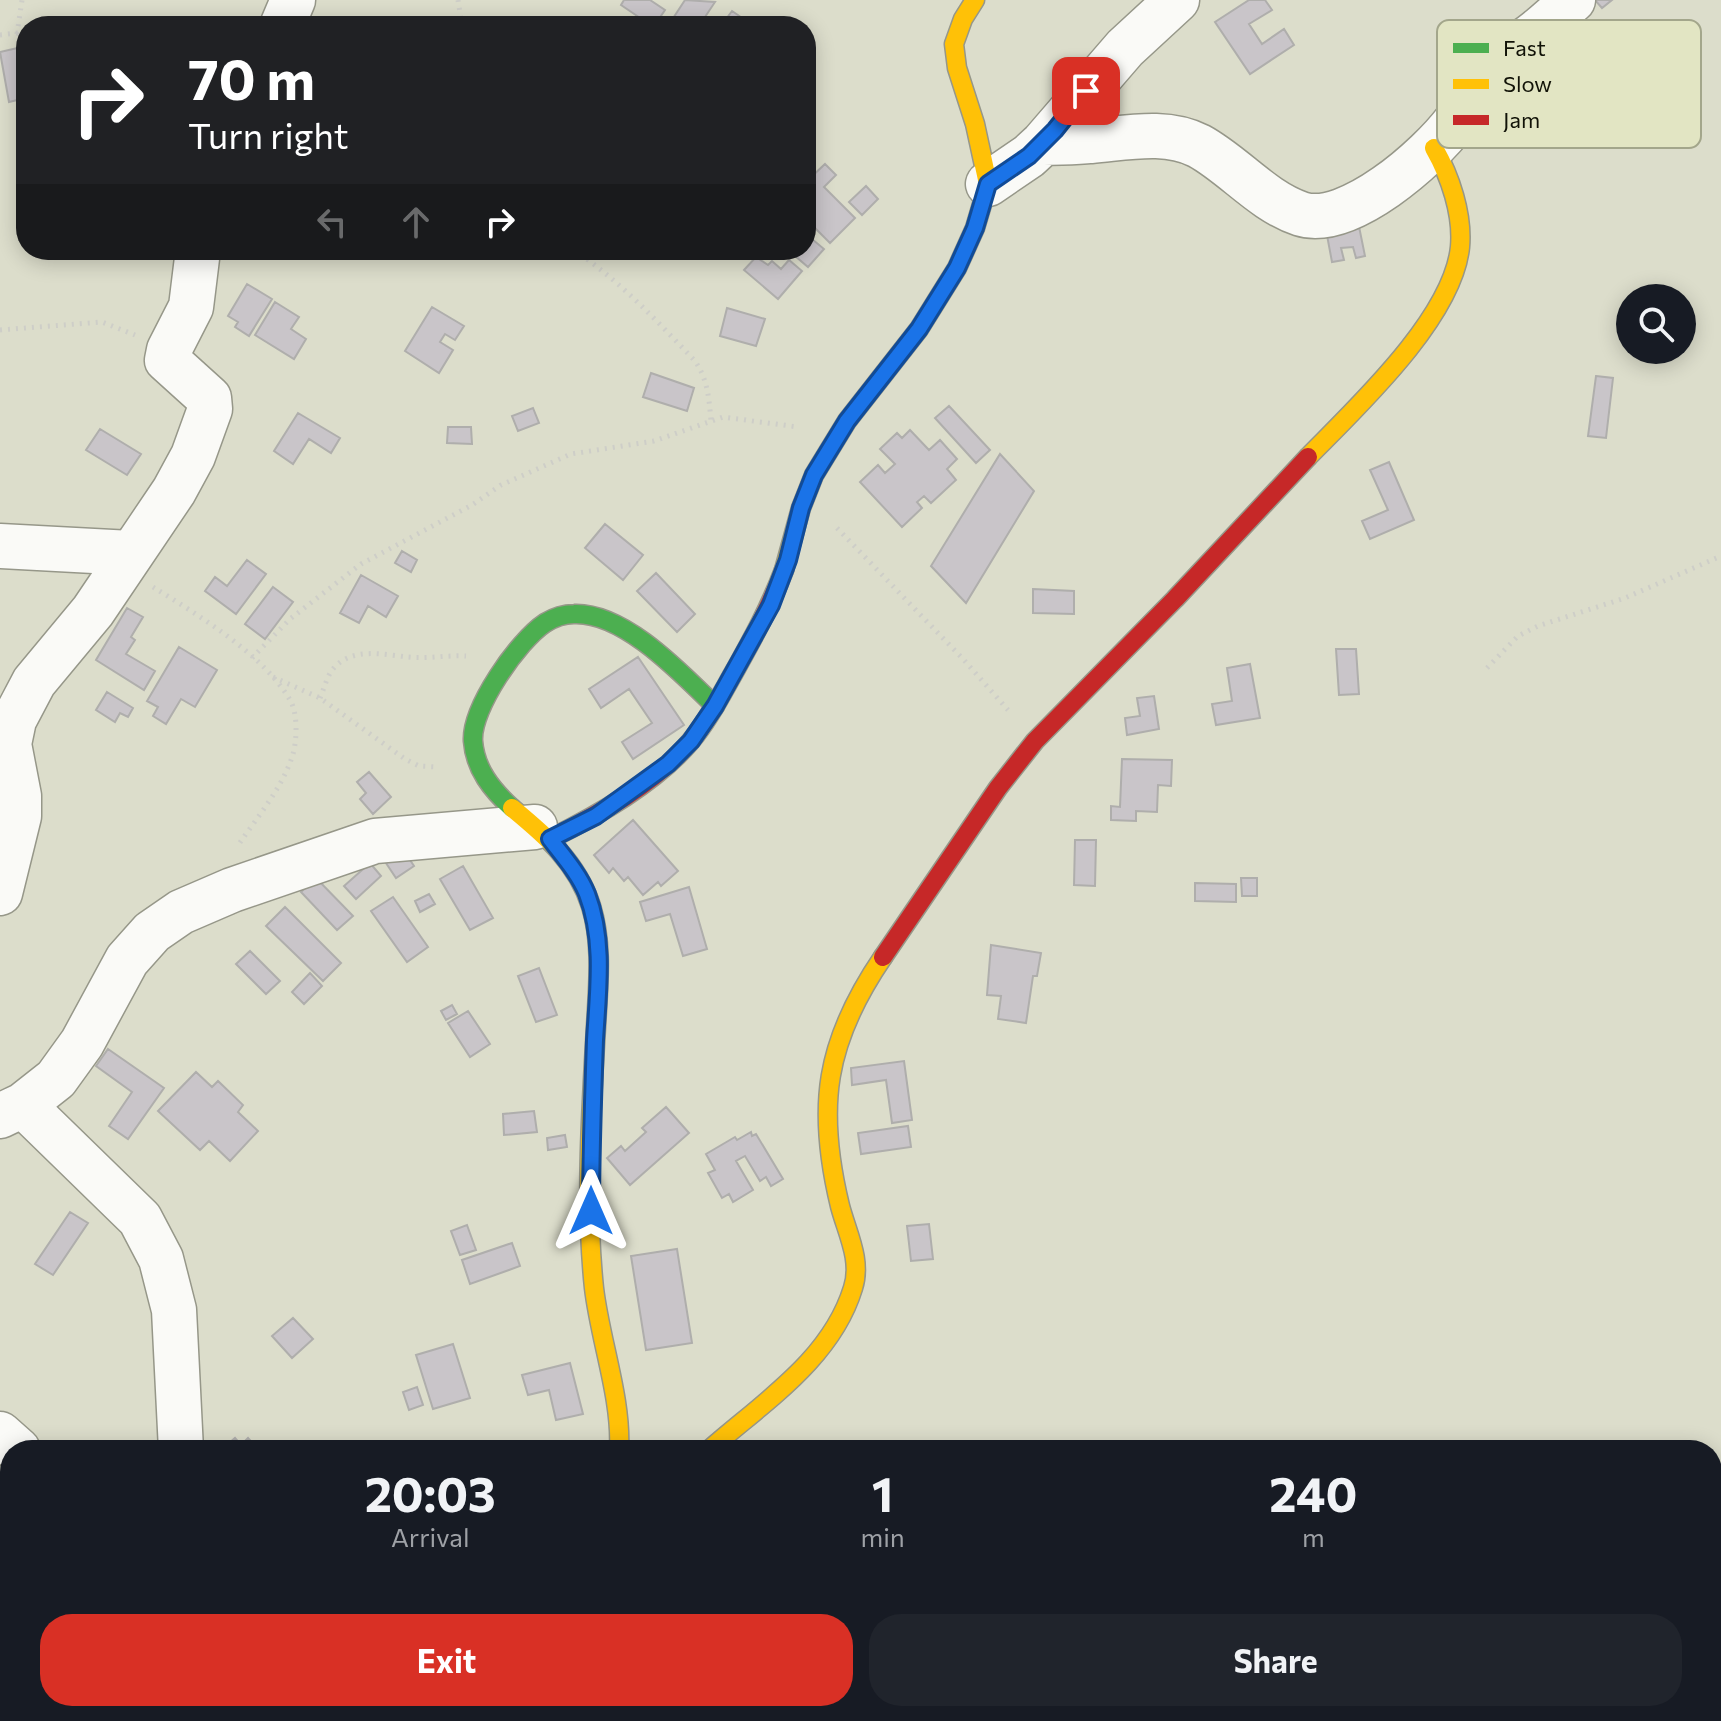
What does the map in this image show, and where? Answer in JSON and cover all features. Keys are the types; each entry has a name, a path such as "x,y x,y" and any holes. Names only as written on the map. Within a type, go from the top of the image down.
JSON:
{"street":[{"path":"180,1440 174,1310 161,1259 140,1219 12,1110 56,1079 82,1043 127,960 152,932 181,912 232,890 375,841 542,833 596,816 668,764 691,741 715,706 771,605 814,475 840,431 919,329 957,268 975,228 988,184 975,124 957,68 954,44 963,19 975,0"},
{"path":"988,184 1043,143 1125,48 1177,0"},
{"path":"1550,20 1573,0"},
{"path":"1043,143 1140,136 1178,138 1200,147 1271,198 1311,216 1334,214 1377,192 1403,175 1437,144"},
{"path":"721,1440 793,1379 819,1349 853,1290 857,1264 830,1163 827,1124 831,1066 856,1002 895,936 1035,741 1214,560 1281,484 1383,382 1411,348 1448,287 1460,248 1453,199 1434,148"},
{"path":"0,893 19,816 19,796 9,744 14,720 34,682 93,611 174,491 193,456 210,409 209,398 167,360 191,307 197,260"},
{"path":"0,546 126,561"},
{"path":"618,1440 592,1261 592,1142 600,988 599,950 593,915 586,892 542,833 483,779 472,740 478,716 511,659 532,632 553,618 568,614 601,619 634,636 664,657 715,706"}],"path":[{"path":"590,260 632,295 695,361 704,374 711,421"},
{"path":"0,330 102,322 169,350"},
{"path":"252,658 290,619 361,564 472,505 501,485 571,454 654,441 723,417 840,431"},
{"path":"806,495 963,659 1035,741"},
{"path":"1487,668 1518,636 1538,626 1625,598 1721,556"},
{"path":"126,561 252,658 292,702 294,748 274,793 235,850"},
{"path":"320,698 332,670 345,659 358,655 381,652 408,657 452,655 511,659"},
{"path":"271,676 320,698 419,766 452,765 477,756"}],"building":[{"path":"624,0 650,0 665,10 661,16 637,16 621,5"},
{"path":"685,0 715,2 706,16 675,16"},
{"path":"1249,0 1265,0 1272,10 1249,24 1262,44 1284,29 1294,45 1250,74 1215,22"},
{"path":"1595,0 1612,0 1602,8"},
{"path":"16,48 16,100 9,102 0,52"},
{"path":"825,164 836,175 824,187 855,218 830,243 816,229 816,173"},
{"path":"866,186 878,199 862,215 849,202"},
{"path":"1353,197 1365,256 1356,258 1353,247 1341,248 1344,260 1332,262 1321,203"},
{"path":"816,242 824,249 816,258"},
{"path":"753,260 768,265 772,261 781,269 789,260 802,271 778,299 744,270"},
{"path":"800,260 814,260 808,267"},
{"path":"247,284 272,299 249,336 235,327 238,322 228,316"},
{"path":"275,302 299,317 291,329 306,339 294,359 255,335"},
{"path":"432,307 464,326 455,340 445,334 440,342 453,350 439,373 405,351"},
{"path":"727,308 765,319 756,346 720,336"},
{"path":"651,373 694,388 687,411 643,397"},
{"path":"1596,376 1613,378 1606,438 1588,436"},
{"path":"949,406 990,450 976,463 935,418"},
{"path":"533,408 539,423 518,431 512,416"},
{"path":"298,413 340,438 331,453 309,439 293,464 274,451"},
{"path":"448,427 471,427 472,444 447,443"},
{"path":"100,429 141,454 127,475 86,450"},
{"path":"910,430 929,450 940,440 957,459 947,469 956,480 931,503 924,496 917,502 922,508 902,527 860,482 878,465 885,473 895,464 880,449 897,433 902,438"},
{"path":"1000,454 1034,491 966,603 931,566"},
{"path":"1389,462 1414,520 1370,539 1362,521 1388,510 1370,470"},
{"path":"605,524 643,555 623,580 585,548"},
{"path":"402,551 417,560 411,572 395,563"},
{"path":"247,560 266,574 236,614 205,591 215,577 227,586"},
{"path":"656,573 695,614 677,632 637,591"},
{"path":"361,575 398,596 386,617 368,606 359,623 340,613"},
{"path":"273,587 293,602 265,639 245,624"},
{"path":"1033,589 1074,591 1074,614 1033,613"},
{"path":"127,608 143,617 131,637 135,640 126,654 155,671 144,690 96,660"},
{"path":"179,647 217,670 195,707 181,699 166,724 153,716 158,707 147,701"},
{"path":"1336,649 1356,649 1359,694 1339,695"},
{"path":"638,657 684,725 633,759 622,742 652,723 629,689 601,708 589,689"},
{"path":"1250,664 1260,718 1216,725 1212,704 1232,701 1227,668"},
{"path":"107,692 133,708 128,717 120,713 115,722 96,710"},
{"path":"1154,696 1159,729 1127,735 1125,718 1140,716 1137,698"},
{"path":"1122,759 1172,760 1171,786 1158,785 1157,812 1136,811 1136,821 1111,820 1111,806 1120,807"},
{"path":"369,772 391,797 373,814 360,799 366,793 357,782"},
{"path":"633,820 678,871 661,886 658,882 643,895 628,877 624,881 613,868 609,873 594,855"},
{"path":"1075,840 1096,840 1095,886 1074,885"},
{"path":"404,851 414,866 396,878 386,863"},
{"path":"370,863 381,876 356,899 344,886"},
{"path":"463,866 493,918 470,930 440,879"},
{"path":"316,878 353,916 337,930 301,892"},
{"path":"1241,878 1257,878 1257,896 1242,896"},
{"path":"1195,883 1236,884 1236,902 1195,901"},
{"path":"689,887 707,949 683,956 670,914 646,921 640,902"},
{"path":"429,894 435,904 420,912 415,901"},
{"path":"393,897 428,947 407,962 371,911"},
{"path":"285,907 341,963 323,981 266,926"},
{"path":"991,945 1041,953 1037,976 1033,976 1026,1023 998,1019 1001,996 987,995"},
{"path":"250,951 280,981 266,994 236,964"},
{"path":"539,968 557,1015 536,1022 518,976"},
{"path":"310,973 322,986 304,1004 292,992"},
{"path":"452,1005 457,1014 446,1020 441,1011"},
{"path":"468,1011 490,1044 470,1057 448,1023"},
{"path":"108,1049 164,1088 128,1139 109,1126 132,1092 96,1066"},
{"path":"904,1061 912,1120 892,1123 886,1080 852,1085 851,1068"},
{"path":"196,1072 212,1087 218,1081 243,1105 238,1112 258,1131 230,1161 209,1141 200,1150 158,1111"},
{"path":"666,1107 689,1133 630,1185 607,1158 621,1146 625,1151 646,1132 642,1128"},
{"path":"534,1111 537,1132 504,1135 503,1114"},
{"path":"908,1126 911,1147 861,1154 858,1133"},
{"path":"751,1132 752,1136 756,1134 783,1179 771,1186 766,1177 760,1181 745,1156 736,1161 753,1190 733,1202 729,1194 722,1198 708,1173 715,1170 706,1154 735,1137 737,1140"},
{"path":"565,1135 567,1147 548,1150 547,1138"},
{"path":"70,1212 88,1223 53,1275 35,1264"},
{"path":"929,1224 933,1259 911,1261 907,1226"},
{"path":"467,1225 476,1250 460,1255 451,1231"},
{"path":"512,1243 520,1266 470,1284 462,1260"},
{"path":"677,1249 692,1343 646,1350 631,1256"},
{"path":"293,1318 313,1339 292,1358 272,1336"},
{"path":"453,1344 470,1398 433,1409 416,1355"},
{"path":"570,1363 583,1414 556,1420 549,1390 528,1395 522,1375"},
{"path":"417,1387 423,1405 409,1410 403,1392"}],"traffic: fast":[{"path":"512,808 481,770 474,751 474,727 498,676 522,644 552,619 574,614 593,616 612,623 650,647 715,706"}],"traffic: slow":[{"path":"784,570 801,508 814,475 847,421 919,329 957,268 975,228 988,184 975,124 957,68 954,44 963,19 975,0"},
{"path":"1308,457 1399,360 1440,303 1453,274 1460,247 1459,222 1450,183 1434,148"},
{"path":"512,808 569,863 585,890 595,921 599,966 590,1158 591,1256 597,1308 614,1390 619,1440"},
{"path":"721,1440 812,1359 843,1314 853,1288 855,1257 833,1170 828,1137 828,1106 831,1076 848,1018 883,957"}],"traffic: jam":[{"path":"883,957 998,788 1035,741 1175,599 1308,457"},
{"path":"550,839 606,809 643,784 690,742 747,649 784,570"}],"route":[{"path":"591,1211 599,950 586,892 550,839 596,816 668,764 691,741 715,706 771,605 814,475 847,421 919,329 957,268 975,228 988,184 1029,156 1055,130 1086,91"}]}
